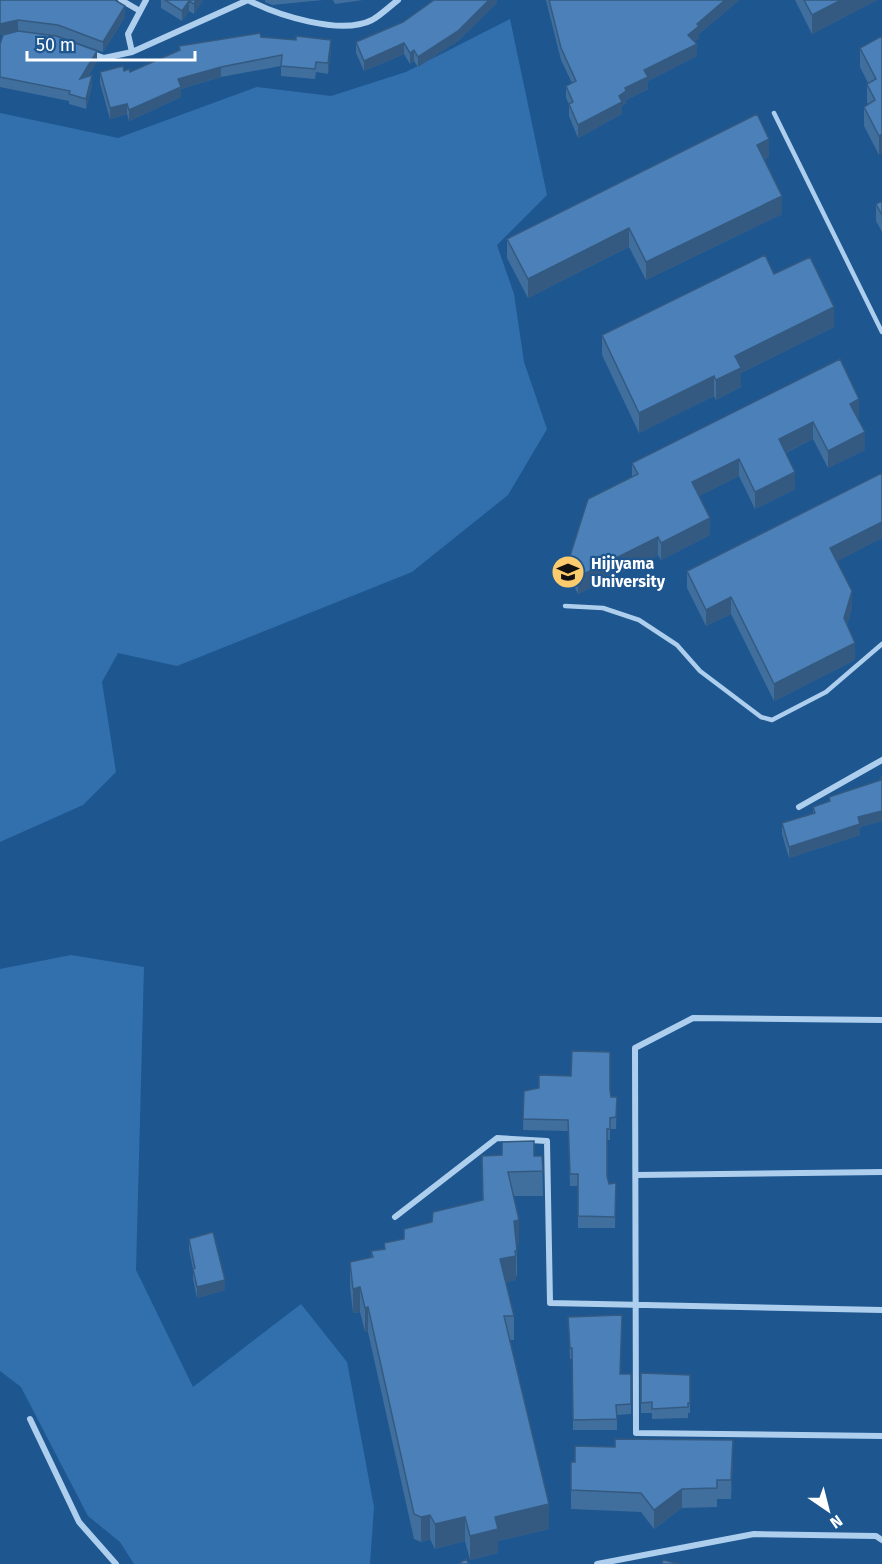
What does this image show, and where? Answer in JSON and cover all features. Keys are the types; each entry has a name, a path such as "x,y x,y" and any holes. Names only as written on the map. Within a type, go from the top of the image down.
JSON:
{"street":[{"path":"121,0 140,11"},
{"path":"132,52 128,34 146,0"},
{"path":"85,51 104,58 132,52 248,0 277,14 333,26 370,21 398,0"},
{"path":"799,807 882,760"},
{"path":"882,1020 693,1018 634,1048 636,1433 882,1436"},
{"path":"395,1217 497,1138 547,1141 550,1303 882,1310"},
{"path":"636,1175 882,1172"},
{"path":"30,1419 79,1522 116,1564"},
{"path":"597,1564 754,1534 876,1536 882,1540"}],"lane":[{"path":"774,113 882,332"},
{"path":"566,606 603,608 639,620 676,645 700,670 761,717 772,720 826,692 882,644"}],"shaded area":[{"path":"510,19 547,195 497,245 514,294 524,362 547,429 508,495 412,572 177,666 118,653 102,682 116,772 83,805 0,842 0,113 118,138 257,87 331,96 406,72"},
{"path":"71,955 144,967 136,1270 193,1387 301,1304 347,1362 374,1507 370,1564 134,1564 120,1542 88,1516 21,1387 0,1371 0,969"}],"building":[{"path":"0,0 115,0 125,6 103,42 58,25 18,20 0,24"},
{"path":"165,0 196,0 194,4 189,1 182,11"},
{"path":"434,0 489,0 458,31 418,57 414,50 410,53 404,43 364,61 356,42 403,22"},
{"path":"549,0 725,0 697,24 699,26 688,35 697,44 644,70 648,77 625,88 626,91 619,96 622,102 578,125 569,104 573,102 566,86 576,81 561,48"},
{"path":"804,0 841,0 812,15"},
{"path":"18,31 56,36 97,51 80,79 92,75 86,99 69,94 70,91 0,77 0,44 3,35"},
{"path":"260,33 261,37 296,40 296,36 331,40 328,63 316,62 315,69 281,66 282,55 221,67 178,79 181,87 129,110 127,104 110,108 100,72 123,66 124,71 129,69 130,72 180,50 179,46"},
{"path":"882,36 882,134 879,136 864,107 875,100 867,84 876,79 860,48"},
{"path":"757,114 769,139 757,145 782,196 646,262 629,228 528,279 507,239"},
{"path":"882,201 882,215 876,204"},
{"path":"765,255 774,274 810,257 834,307 735,356 741,368 716,380 714,376 639,413 602,335"},
{"path":"840,359 859,399 850,404 865,432 828,451 813,422 779,439 795,472 755,492 739,459 692,482 710,518 661,543 658,537 578,577 569,559 588,499 638,474 632,463"},
{"path":"882,473 882,522 830,548 852,591 844,618 855,643 774,684 731,597 706,610 687,571"},
{"path":"881,777 882,811 858,817 860,824 789,847 782,823 815,813 813,807 830,801 829,797 881,780"},
{"path":"572,1051 610,1052 611,1097 617,1097 616,1117 610,1118 610,1129 607,1129 607,1176 609,1184 616,1183 615,1217 578,1216 578,1174 570,1174 568,1120 523,1119 524,1091 539,1088 539,1075 571,1076"},
{"path":"534,1141 534,1156 542,1156 543,1171 508,1172 519,1220 514,1221 517,1251 515,1251 516,1256 500,1259 514,1316 504,1316 549,1504 495,1517 498,1529 470,1536 465,1517 435,1524 430,1515 421,1517 414,1514 368,1307 365,1308 360,1287 353,1289 350,1262 373,1257 371,1251 385,1249 384,1243 404,1239 404,1229 432,1222 433,1212 483,1200 482,1156 502,1155 502,1142"},
{"path":"213,1232 225,1280 197,1287 189,1239"},
{"path":"622,1315 620,1374 631,1374 631,1404 616,1405 617,1419 573,1420 572,1348 570,1348 568,1317"},
{"path":"641,1373 690,1375 688,1407 652,1409 652,1402 641,1403"},
{"path":"615,1439 733,1440 731,1480 717,1480 717,1488 682,1489 654,1510 641,1493 571,1490 571,1462 575,1462 575,1446 615,1447"},
{"path":"466,1559 469,1564 458,1564"},
{"path":"663,1560 680,1564 662,1564"}],"place":[{"name":"Hijiyama University","path":"568,572"}]}
